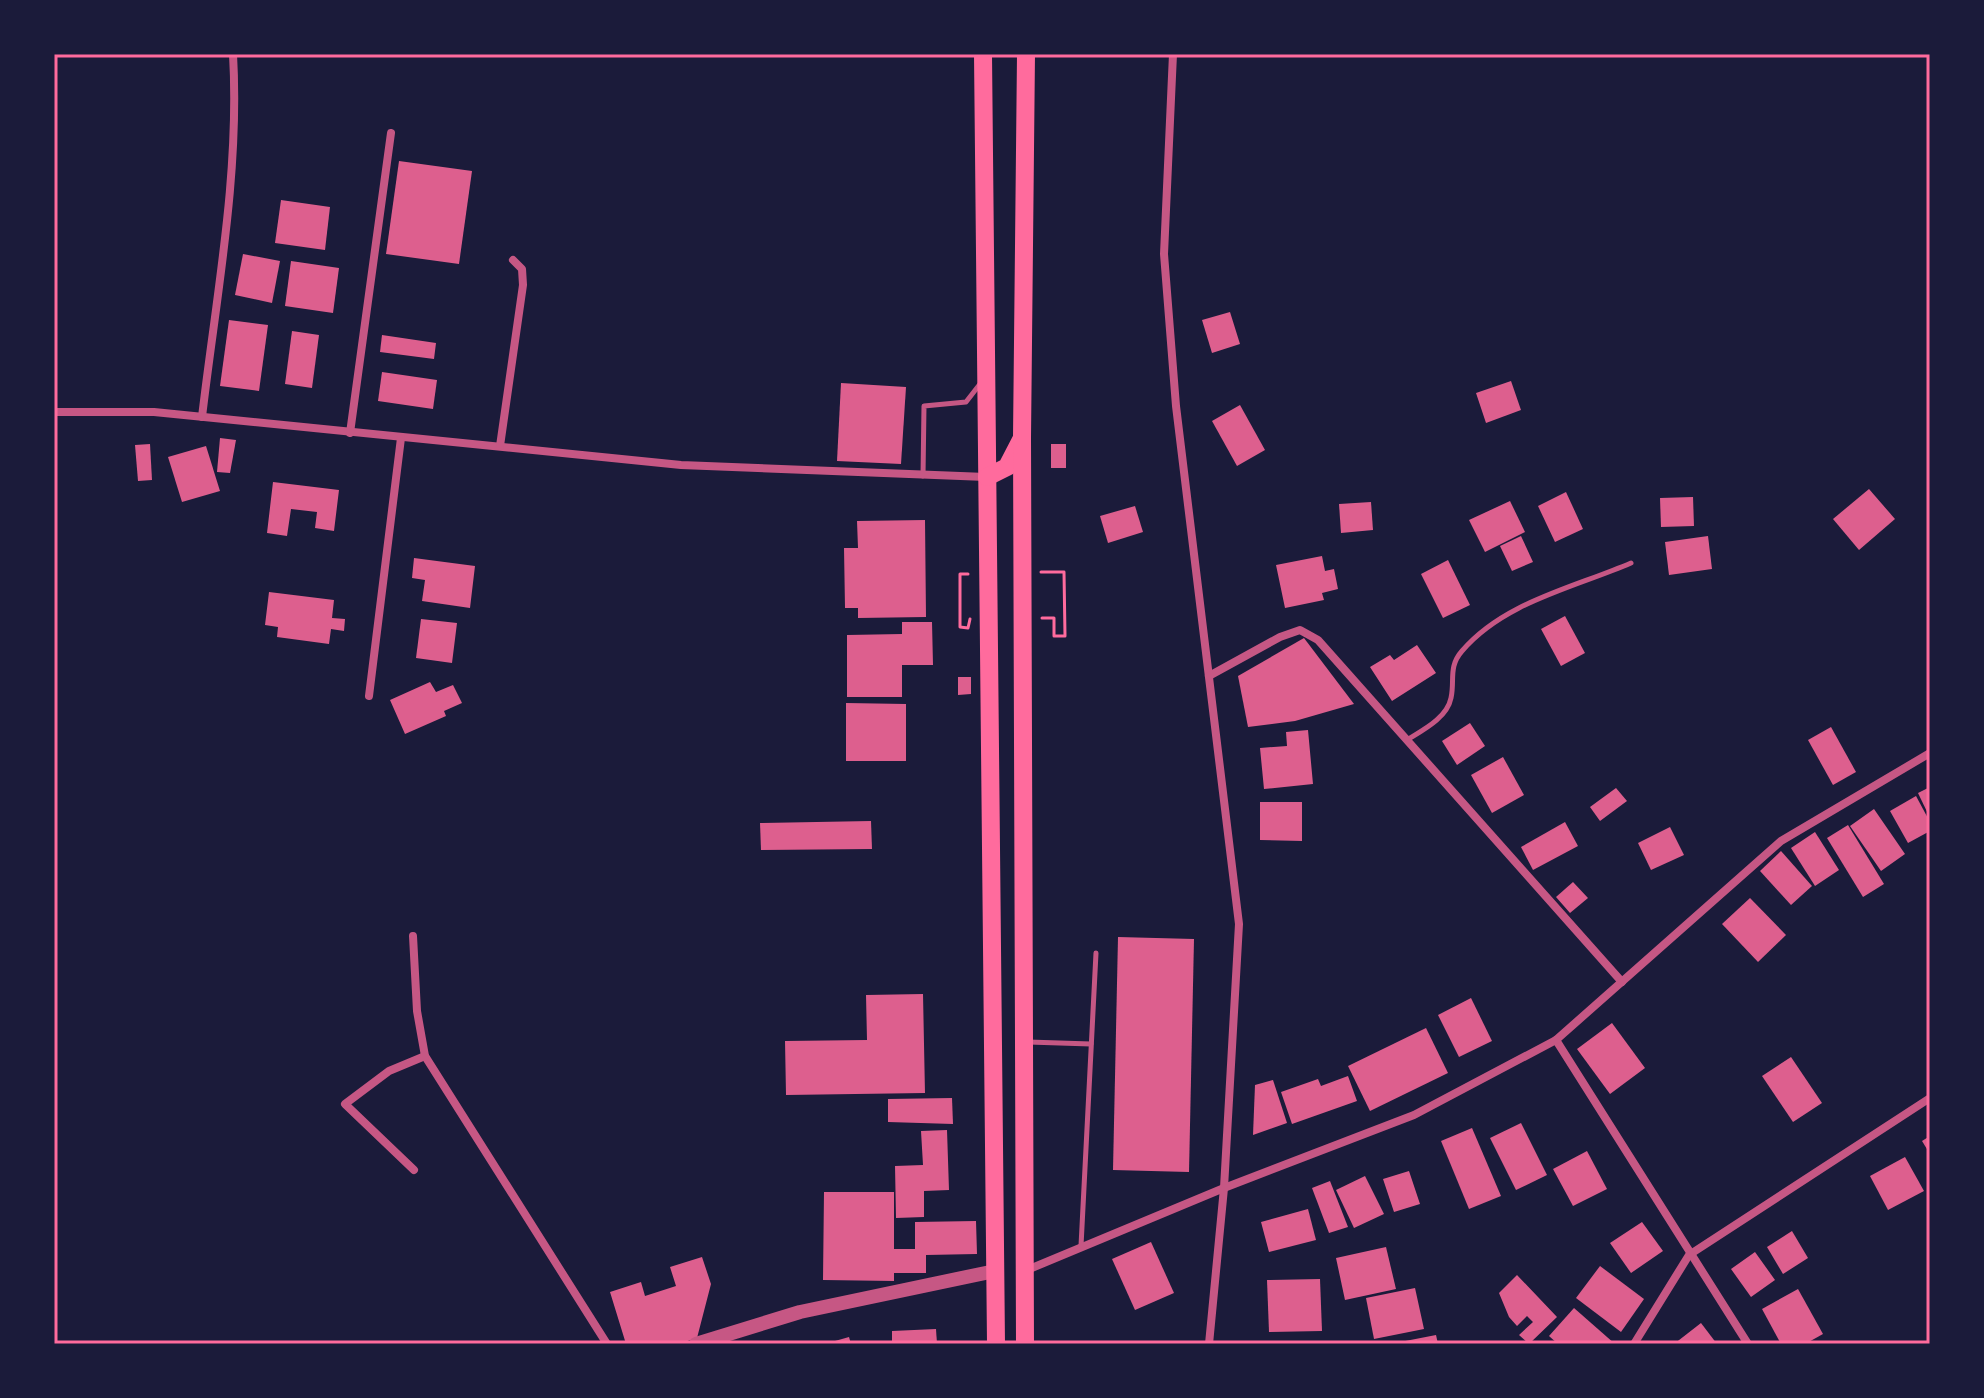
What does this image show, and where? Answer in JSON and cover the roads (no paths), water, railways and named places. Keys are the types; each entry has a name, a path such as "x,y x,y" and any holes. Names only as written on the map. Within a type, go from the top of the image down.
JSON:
{"highway":[{"path":"980,54 984,86 996,1344"},
{"path":"1025,1344 1022,438 1026,54"},
{"path":"987,477 1007,467 1022,438"},
{"path":"995,1271 1013,1260 1026,1233"}],"street":[{"path":"202,417 233,171 236,106 233,54"},
{"path":"1173,54 1164,254 1176,406 1239,924 1224,1188 1209,1344"},
{"path":"350,433 391,133"},
{"path":"500,446 523,285 522,269 513,260"},
{"path":"54,412 154,412 681,465 987,477"},
{"path":"369,696 401,438"},
{"path":"1209,676 1280,637 1300,630 1318,640 1622,982"},
{"path":"1025,1270 1224,1188 1414,1115 1556,1040 1781,841 1930,753"},
{"path":"413,936 417,1011 425,1056 607,1344"},
{"path":"1556,1040 1748,1344"},
{"path":"414,1170 345,1104 389,1071 425,1056"},
{"path":"1634,1344 1689,1255 1930,1098"},
{"path":"696,1344 800,1312 995,1271"}],"lane":[{"path":"923,476 924,406 966,402 986,377"},
{"path":"1407,740 1435,723 1451,700 1450,672 1461,653 1486,630 1519,606 1631,563"},
{"path":"1081,1247 1096,953"},
{"path":"1025,1042 1091,1044"}]}
